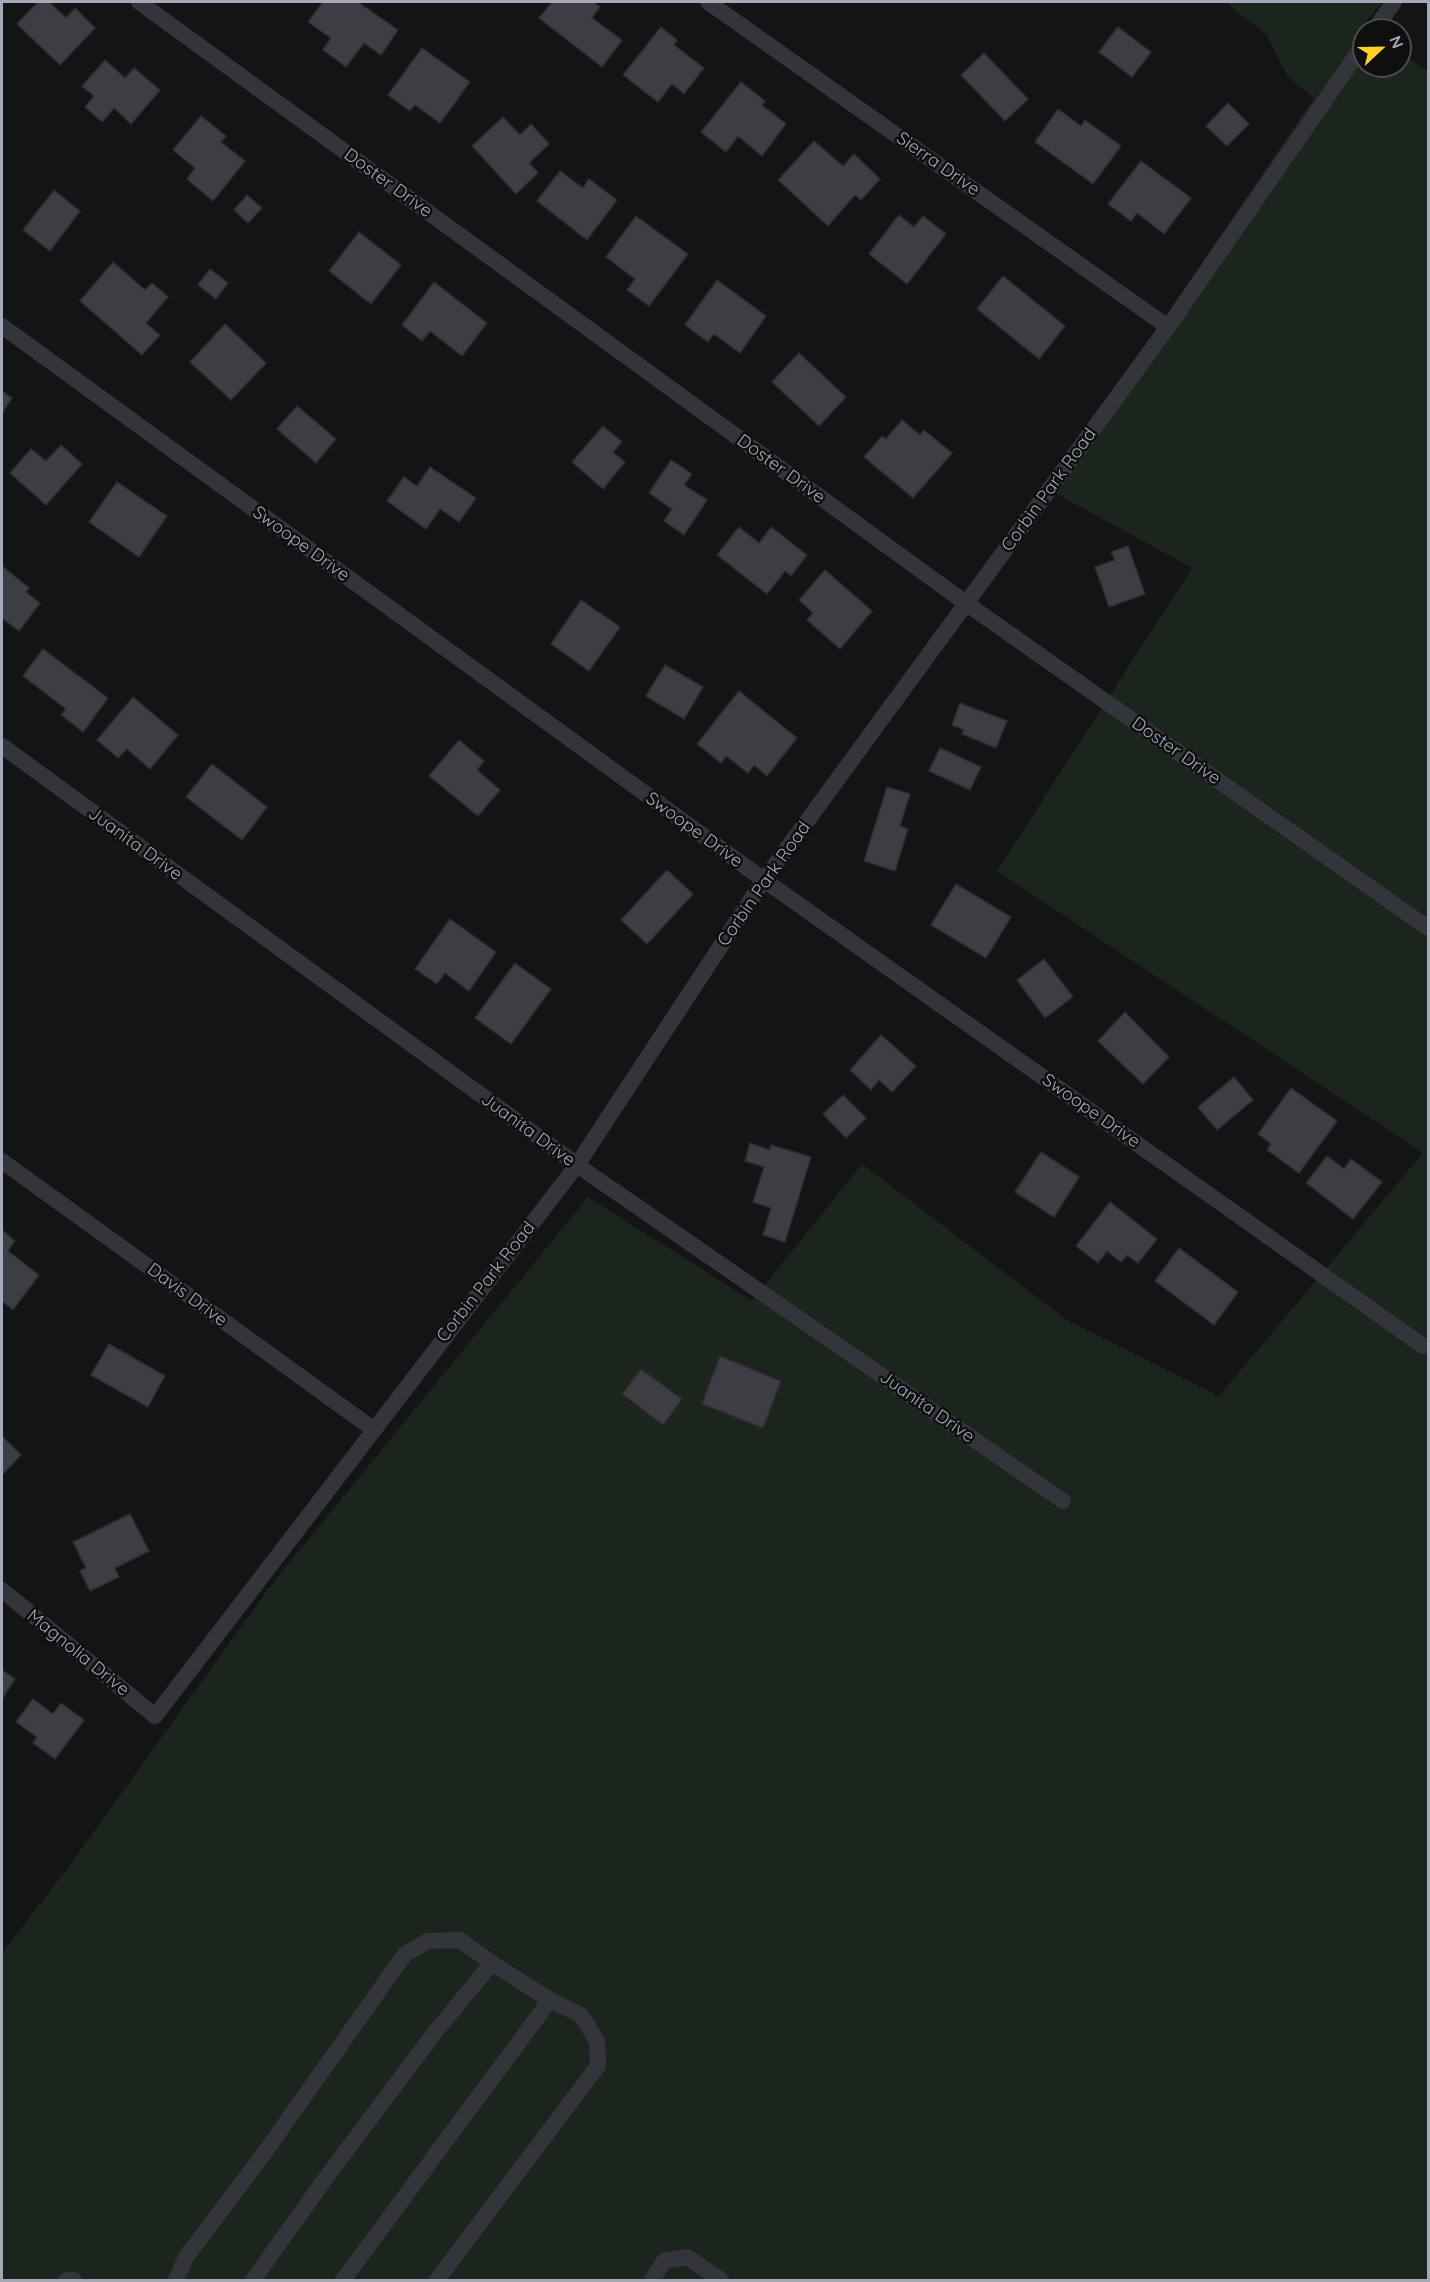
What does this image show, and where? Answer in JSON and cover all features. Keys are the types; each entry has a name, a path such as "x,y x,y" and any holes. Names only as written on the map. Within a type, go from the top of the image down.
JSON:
{"street":[{"name":"Doster Drive","path":"139,2 967,604 1428,928"},
{"name":"Sierra Drive","path":"708,2 1168,327"},
{"path":"1383,18 1394,2"},
{"name":"Corbin Park Road","path":"155,1716 577,1165 764,880 1168,327 1352,61"},
{"name":"Swoope Drive","path":"2,326 764,880 1423,1346"},
{"name":"Juanita Drive","path":"2,746 577,1165 1063,1501"},
{"name":"Davis Drive","path":"2,1161 373,1429"},
{"name":"Magnolia Drive","path":"2,1590 155,1716"},
{"path":"176,2280 186,2257 260,2159 405,1954 428,1941 460,1941 550,2000 580,2015 597,2041 598,2066 438,2280"},
{"path":"254,2280 323,2182 422,2050 492,1963"},
{"path":"343,2280 550,2000"},
{"path":"652,2280 664,2261 687,2257 721,2280"},
{"path":"67,2280 74,2280"}],"shaded area":[{"path":"1225,2 1382,2 1369,18 1352,18 1352,78 1412,78 1412,61 1428,72 1428,2280 2,2280 2,1953 70,1865 268,1589 588,1197 752,1301 862,1164 1067,1320 1219,1396 1423,1153 997,871 1192,568 1048,489 1314,98 1288,77 1266,34"}],"building":[{"path":"38,2 49,2 66,18 75,8 95,28 60,65 17,24"},
{"path":"323,2 358,2 398,30 381,55 364,43 346,67 323,50 331,38 308,22"},
{"path":"552,2 593,2 600,7 592,18 622,40 602,67 539,18"},
{"path":"661,27 677,40 674,45 704,68 684,94 672,84 658,102 623,75"},
{"path":"1118,27 1151,52 1132,77 1099,52"},
{"path":"422,48 470,82 440,123 415,105 410,111 388,95"},
{"path":"984,53 1028,99 1005,121 961,75"},
{"path":"105,60 125,78 134,68 160,90 131,124 114,108 102,122 85,107 94,96 82,86"},
{"path":"741,82 765,101 762,105 786,124 762,156 738,136 726,152 701,132"},
{"path":"1228,103 1249,124 1227,146 1206,126"},
{"path":"1058,109 1081,126 1085,120 1121,146 1093,184 1035,142"},
{"path":"201,116 226,136 221,142 245,161 213,201 187,179 195,168 173,150"},
{"path":"503,117 520,135 531,124 549,144 529,163 538,173 516,194 472,146"},
{"path":"814,141 843,166 854,154 880,179 861,200 855,195 828,226 778,180"},
{"path":"1141,161 1191,198 1164,234 1137,213 1131,221 1108,204"},
{"path":"560,171 583,188 589,179 617,200 587,240 537,201"},
{"path":"54,190 80,211 50,251 23,230"},
{"path":"247,195 262,208 248,223 234,210"},
{"path":"899,215 914,227 923,216 946,234 907,284 869,254"},
{"path":"636,216 688,254 649,306 627,290 635,279 606,257"},
{"path":"359,232 401,265 371,304 329,271"},
{"path":"113,262 145,290 152,283 168,297 146,323 160,335 142,355 80,301"},
{"path":"210,269 228,283 216,299 198,285"},
{"path":"1003,276 1065,326 1039,359 977,309"},
{"path":"717,280 766,316 740,353 714,334 708,342 685,325"},
{"path":"434,282 487,323 462,356 430,331 422,341 402,325"},
{"path":"225,324 266,363 231,400 190,362"},
{"path":"799,353 846,397 819,426 772,382"},
{"path":"2,391 12,398 2,413"},
{"path":"297,406 336,439 316,463 277,429"},
{"path":"902,420 920,435 924,430 952,453 913,498 864,457 882,436 886,439"},
{"path":"603,426 622,442 613,452 625,462 603,489 572,462"},
{"path":"61,445 82,464 46,505 10,473 31,449 46,461"},
{"path":"671,460 692,474 684,485 707,500 684,535 664,521 672,509 649,493"},
{"path":"430,467 476,498 459,522 440,509 426,529 387,501 404,477 417,486"},
{"path":"117,482 167,516 139,557 89,522"},
{"path":"739,527 759,543 771,527 807,555 791,576 785,571 767,594 717,555"},
{"path":"1128,546 1145,594 1109,607 1095,567 1115,560 1111,552"},
{"path":"2,566 29,588 26,592 40,603 19,631 2,618"},
{"path":"825,570 872,611 840,649 807,620 813,613 799,600"},
{"path":"581,600 620,627 589,671 551,644"},
{"path":"43,649 108,698 83,732 61,715 66,709 23,676"},
{"path":"665,665 703,687 684,719 646,696"},
{"path":"739,691 797,738 767,776 754,765 748,773 726,756 721,763 697,744"},
{"path":"133,697 178,735 150,769 127,749 118,758 97,740"},
{"path":"960,703 1007,721 996,748 962,734 964,730 952,725"},
{"path":"459,740 484,761 477,770 500,790 478,816 429,776"},
{"path":"940,748 981,767 970,790 929,771"},
{"path":"212,764 267,807 242,840 186,797"},
{"path":"887,787 910,794 900,826 908,829 895,871 864,861"},
{"path":"667,870 693,894 647,944 621,920"},
{"path":"956,884 1011,917 986,958 931,925"},
{"path":"450,919 496,952 469,991 445,973 437,984 415,969"},
{"path":"1044,959 1073,997 1045,1018 1017,980"},
{"path":"515,963 551,989 511,1044 475,1018"},
{"path":"1125,1012 1169,1057 1143,1084 1098,1041"},
{"path":"881,1035 916,1066 892,1092 879,1080 871,1090 850,1070"},
{"path":"1234,1077 1253,1100 1217,1130 1198,1107"},
{"path":"1291,1088 1337,1121 1299,1173 1267,1150 1271,1144 1258,1134"},
{"path":"843,1095 866,1118 846,1138 823,1114"},
{"path":"750,1143 770,1150 771,1145 811,1157 785,1242 763,1235 771,1208 753,1202 764,1167 745,1161"},
{"path":"1041,1152 1079,1177 1054,1217 1015,1192"},
{"path":"1327,1156 1344,1169 1351,1159 1382,1182 1353,1219 1306,1183"},
{"path":"1110,1202 1157,1239 1138,1263 1127,1255 1121,1262 1107,1251 1098,1263 1076,1246"},
{"path":"2,1230 15,1241 8,1251 39,1275 13,1310 2,1301"},
{"path":"1179,1248 1238,1292 1214,1325 1155,1281"},
{"path":"109,1344 165,1376 148,1407 91,1375"},
{"path":"720,1356 781,1381 763,1428 702,1404"},
{"path":"641,1369 682,1399 663,1425 622,1394"},
{"path":"2,1436 21,1455 2,1475"},
{"path":"130,1514 149,1551 115,1568 119,1577 90,1591 80,1571 86,1568 73,1542"},
{"path":"2,1670 15,1679 2,1699"},
{"path":"33,1699 53,1714 61,1703 84,1720 55,1759 33,1743 37,1737 16,1722"}]}
